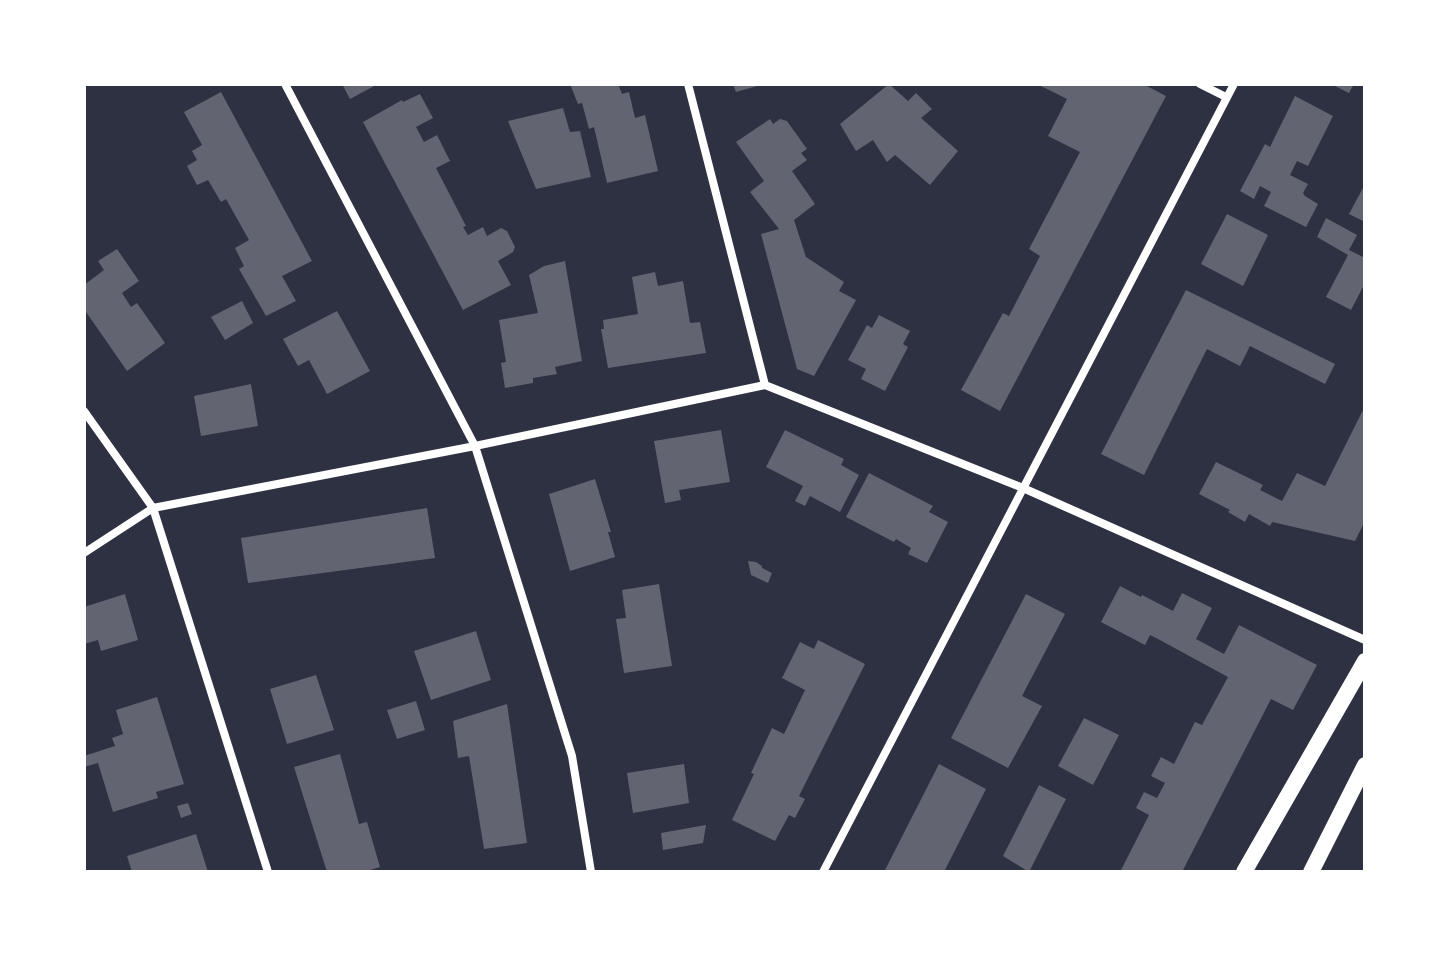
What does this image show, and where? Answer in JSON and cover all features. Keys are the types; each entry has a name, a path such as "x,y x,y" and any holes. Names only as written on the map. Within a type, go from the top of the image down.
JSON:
{"main road":[{"path":"1244,872 1365,661"},
{"path":"1311,872 1365,765"}],"street":[{"path":"285,84 475,446 572,756 591,872"},
{"path":"688,84 765,385"},
{"path":"1200,84 1226,97"},
{"path":"823,872 1234,84"},
{"path":"84,553 153,508 475,446 765,385 1023,488 1365,640"},
{"path":"84,411 153,508 268,872"}],"building":[{"path":"342,84 378,84 350,99"},
{"path":"570,84 618,84 622,94 629,92 635,118 645,115 658,171 607,183 594,127 589,129 582,103 578,104"},
{"path":"733,84 761,84 761,85 736,92"},
{"path":"889,84 908,101 916,93 932,109 921,118 958,151 930,185 895,155 887,162 873,140 856,151 840,124"},
{"path":"1037,84 1143,84 1166,96 1000,411 961,390 1003,313 1009,316 1040,256 1029,249 1080,152 1048,136 1067,99"},
{"path":"1331,84 1354,84 1349,93"},
{"path":"221,92 312,261 282,276 296,301 266,316 239,269 244,266 235,248 249,240 226,199 221,202 208,180 197,185 187,166 197,160 192,151 202,145 184,112"},
{"path":"420,94 433,118 416,127 424,142 437,135 450,161 436,168 466,226 463,227 468,235 483,227 487,236 501,228 507,231 515,247 513,252 498,261 511,285 463,310 363,122 402,100"},
{"path":"1295,96 1333,116 1308,166 1297,161 1290,175 1308,184 1303,193 1318,204 1306,227 1264,206 1271,192 1260,186 1254,199 1240,191 1265,144 1270,147"},
{"path":"563,108 570,132 580,131 591,177 536,189 508,121"},
{"path":"770,119 773,124 780,119 787,121 807,149 801,153 807,160 792,171 815,204 794,220 806,257 844,282 839,291 856,300 814,376 797,369 761,234 779,229 750,192 764,181 736,142"},
{"path":"1365,184 1365,222 1349,214"},
{"path":"1227,214 1268,235 1243,286 1201,264"},
{"path":"1326,218 1357,235 1349,250 1365,258 1365,283 1351,310 1326,297 1348,255 1317,237"},
{"path":"117,249 139,281 122,293 131,307 137,303 165,343 127,371 84,309 84,285 104,270 98,261"},
{"path":"565,261 582,361 555,367 557,374 533,378 533,383 505,388 501,363 506,362 499,320 538,313 529,275 544,266"},
{"path":"655,272 658,286 683,281 690,323 700,322 706,353 608,368 601,329 604,329 603,320 638,314 632,277"},
{"path":"1186,290 1335,364 1325,384 1250,346 1240,366 1207,349 1144,475 1101,454"},
{"path":"242,301 253,323 225,340 211,317"},
{"path":"337,311 370,371 327,394 309,360 298,366 283,339"},
{"path":"879,315 910,331 903,344 908,347 885,391 861,379 866,369 848,360 867,325 872,328"},
{"path":"251,384 258,426 201,436 194,396"},
{"path":"1365,406 1365,521 1355,541 1272,522 1270,526 1249,514 1245,522 1228,512 1230,510 1199,494 1216,462 1263,485 1260,490 1282,501 1297,473 1325,486"},
{"path":"721,430 730,482 679,490 681,500 665,503 654,441"},
{"path":"785,430 844,459 841,465 859,475 840,512 810,496 805,506 795,501 803,486 766,467"},
{"path":"869,473 933,506 929,512 948,522 927,563 908,554 911,548 896,539 894,542 846,517"},
{"path":"595,479 615,557 570,571 549,494"},
{"path":"427,508 435,558 248,583 241,538"},
{"path":"748,561 756,562 772,573 768,583 751,575"},
{"path":"659,584 672,666 624,673 616,619 626,618 622,590"},
{"path":"1120,586 1173,611 1182,593 1212,608 1196,639 1224,654 1239,625 1317,665 1293,710 1271,699 1182,872 1120,872 1149,815 1136,808 1144,792 1157,798 1165,783 1151,776 1161,757 1174,764 1195,722 1202,725 1228,677 1150,635 1145,645 1101,622"},
{"path":"125,594 138,640 101,651 98,640 84,644 84,607"},
{"path":"1026,594 1065,614 1022,696 1042,706 1008,768 951,738"},
{"path":"476,631 491,680 431,700 414,651"},
{"path":"818,640 865,664 799,796 805,799 795,818 789,815 775,841 732,820 772,728 784,734 805,690 782,678 800,642 814,649"},
{"path":"316,675 334,730 287,744 270,689"},
{"path":"157,697 184,784 156,792 158,798 113,812 98,763 84,767 84,756 115,746 112,738 123,734 116,710"},
{"path":"416,701 425,730 397,739 387,710"},
{"path":"507,704 527,843 484,849 469,756 458,758 453,721"},
{"path":"1084,718 1119,735 1093,785 1058,766"},
{"path":"340,754 359,824 367,822 380,867 363,872 327,872 294,767"},
{"path":"684,764 689,803 633,813 627,773"},
{"path":"939,764 986,789 944,872 884,872"},
{"path":"1039,785 1066,799 1029,872 1003,856"},
{"path":"188,803 192,814 181,818 177,806"},
{"path":"706,825 703,843 663,850 661,833"},
{"path":"196,834 208,872 132,872 127,856"}]}
